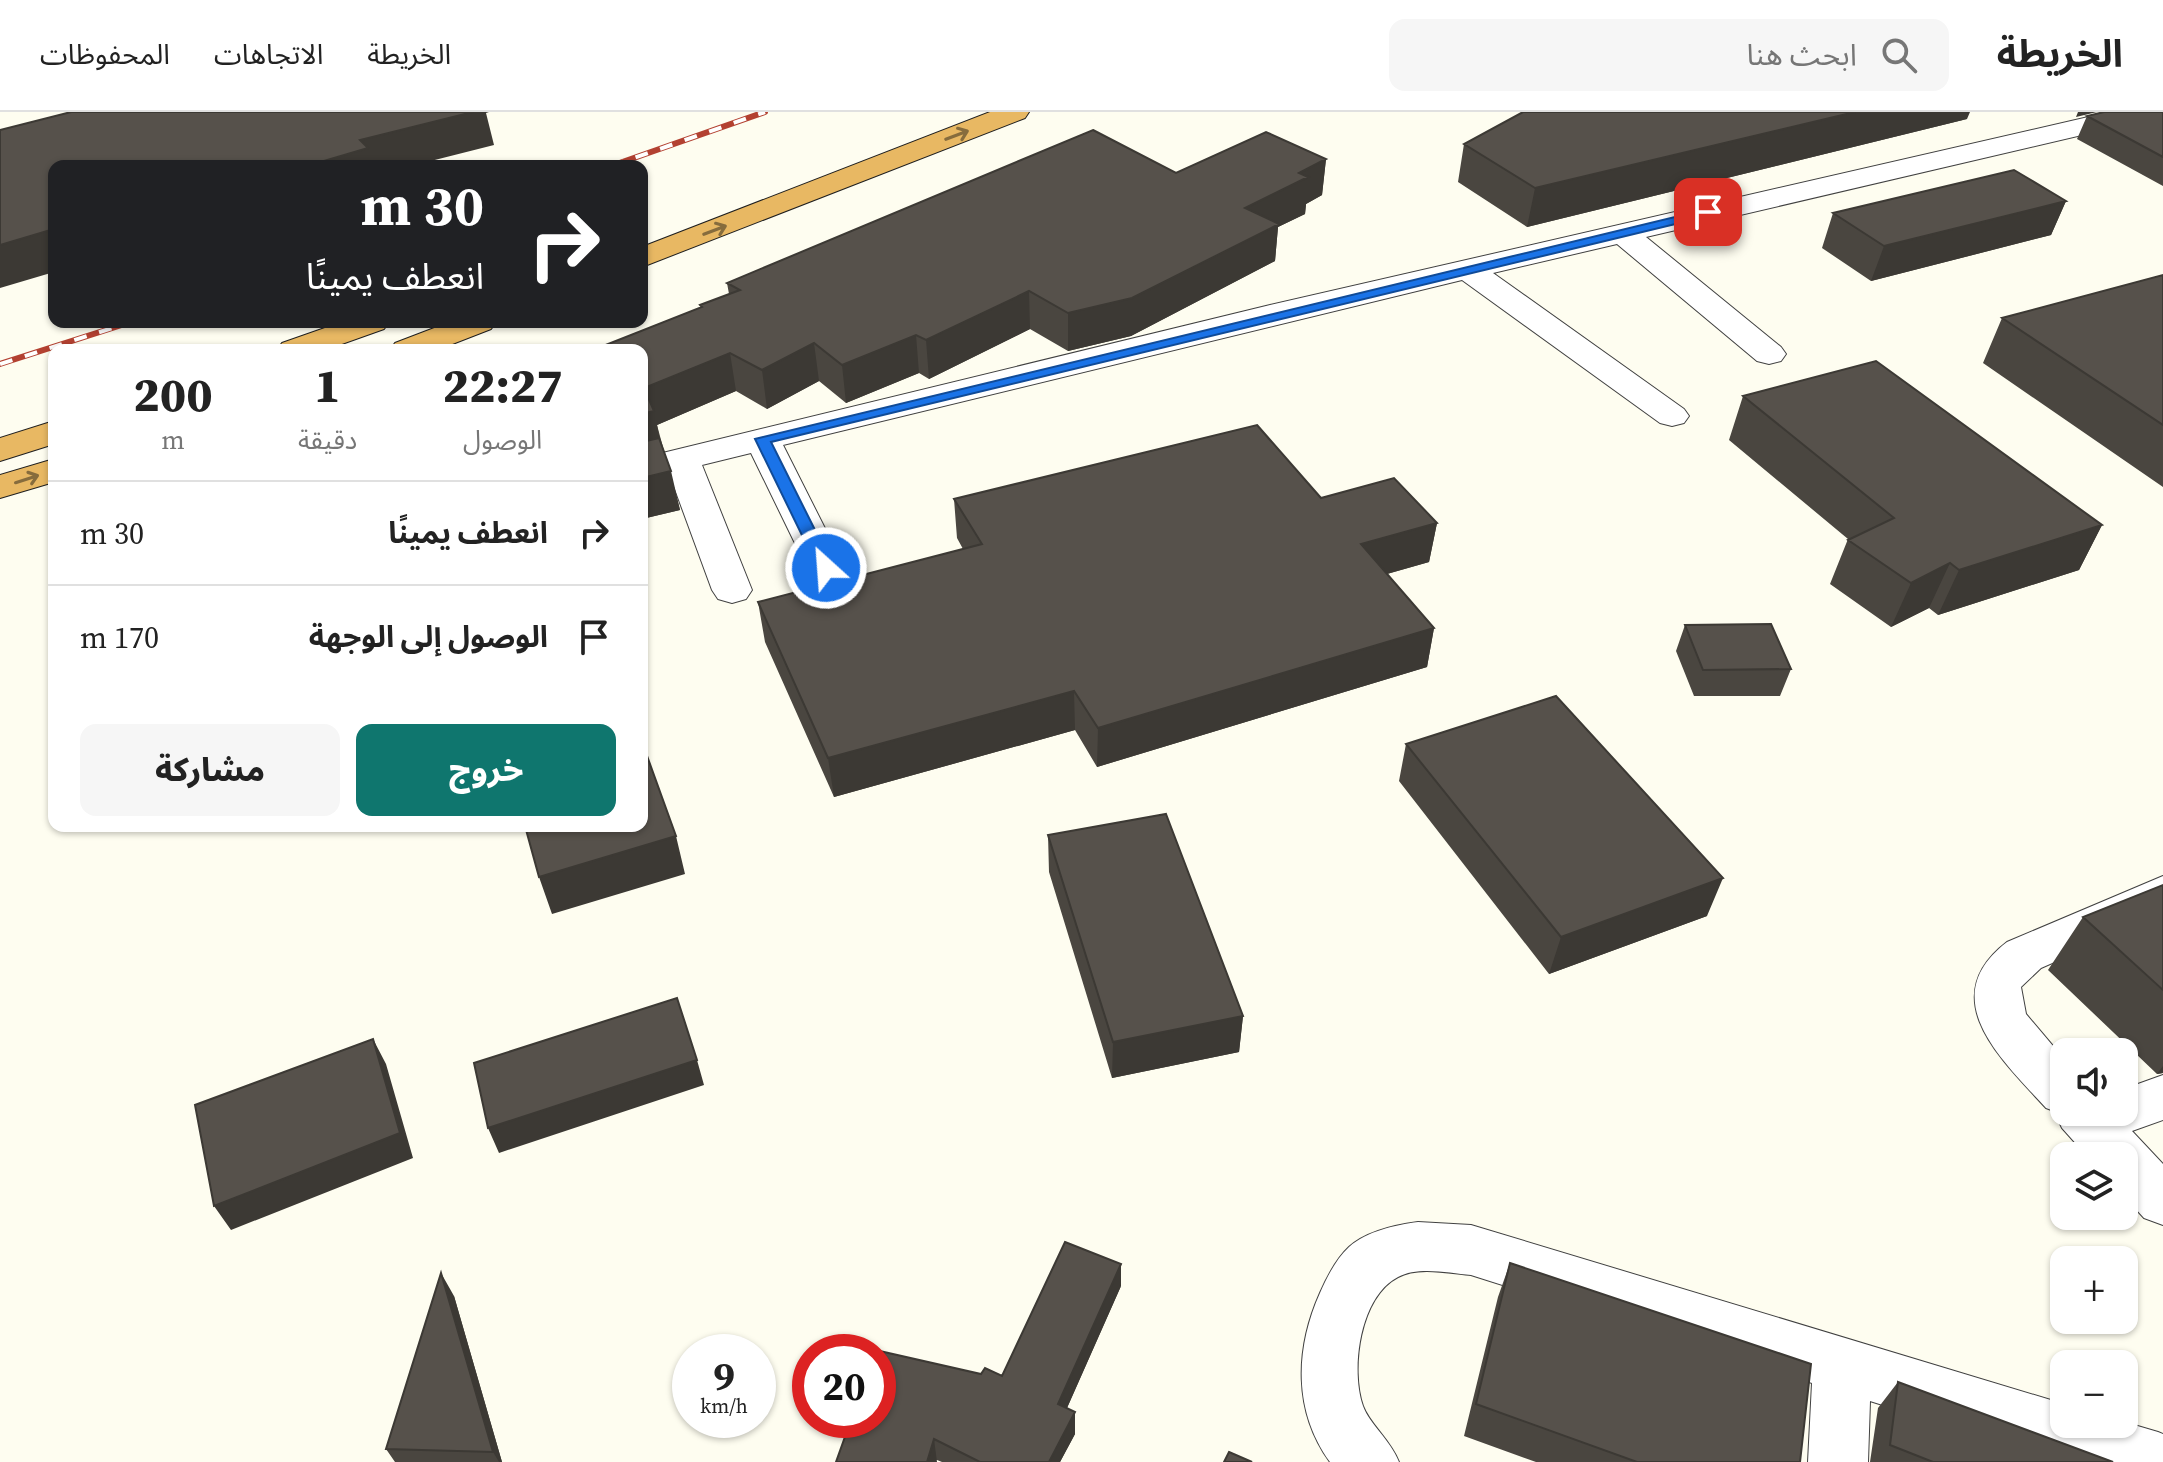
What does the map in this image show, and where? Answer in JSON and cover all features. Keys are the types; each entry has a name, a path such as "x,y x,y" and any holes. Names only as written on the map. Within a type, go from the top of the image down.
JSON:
{"highway":[{"path":"786,172 945,112"},
{"path":"648,256 1015,112"},
{"path":"311,344 356,328"},
{"path":"423,344 464,328"},
{"path":"0,450 48,434"},
{"path":"0,487 48,472"}],"street":[{"path":"648,468 1622,232 2146,112"},
{"path":"1622,232 1769,354"},
{"path":"1467,269 1672,416"},
{"path":"762,439 826,568"},
{"path":"682,459 732,590"},
{"path":"2050,1068 2003,1020 1996,1003 2000,974 2010,963 2024,955 2163,894"},
{"path":"2138,1108 2163,1097"},
{"path":"2106,1126 2163,1201"},
{"path":"1369,1462 1351,1443 1336,1418 1329,1390 1330,1363 1338,1320 1352,1282 1384,1255 1424,1246 1471,1250 1842,1367 2158,1462"},
{"path":"1838,1462 1842,1367"}],"building":[{"path":"71,112 473,112 360,140 368,148 327,160 48,160 48,231 0,245 0,130"},
{"path":"1523,112 1855,112 1535,188 1464,144"},
{"path":"2104,112 2163,112 2163,157 2087,116"},
{"path":"1093,130 1176,173 1266,132 1326,159 1299,173 1308,177 1245,208 1279,224 1132,298 1068,313 1029,291 926,340 916,335 842,365 814,343 762,370 730,353 648,386 648,344 608,344 740,290 727,283"},
{"path":"2014,170 2066,201 1884,246 1833,213"},
{"path":"2163,275 2163,425 2002,318"},
{"path":"1876,361 2102,525 1959,570 1950,563 1911,583 1848,540 1894,518 1743,396"},
{"path":"648,397 654,411 648,412"},
{"path":"1257,425 1321,498 1394,478 1437,523 1361,544 1434,628 1098,728 1074,691 828,758 758,602 982,544 954,499"},
{"path":"659,438 671,471 648,477 648,441"},
{"path":"1771,624 1791,669 1703,670 1685,625"},
{"path":"1556,696 1723,878 1561,937 1406,744"},
{"path":"648,759 676,836 539,877 527,832 648,832"},
{"path":"1166,814 1243,1016 1113,1042 1048,835"},
{"path":"2163,885 2163,990 2083,917"},
{"path":"677,998 697,1060 488,1128 474,1063"},
{"path":"373,1039 400,1133 214,1206 195,1105"},
{"path":"1065,1242 1121,1264 1058,1404 1075,1412 1049,1462 980,1462 934,1439 927,1462 836,1462 845,1438 896,1438 896,1355 981,1374 985,1368 1002,1376"},
{"path":"1510,1263 1811,1364 1800,1462 1637,1462 1476,1404"},
{"path":"441,1273 493,1452 386,1449"},
{"path":"1898,1382 2113,1462 1933,1462 1890,1445"},
{"path":"1229,1452 1252,1462 1224,1462"}],"railway":[{"path":"628,160 765,112"},
{"path":"62,344 112,328"},
{"path":"0,364 48,349"}],"route":[{"path":"826,568 762,439 1708,212"}]}
